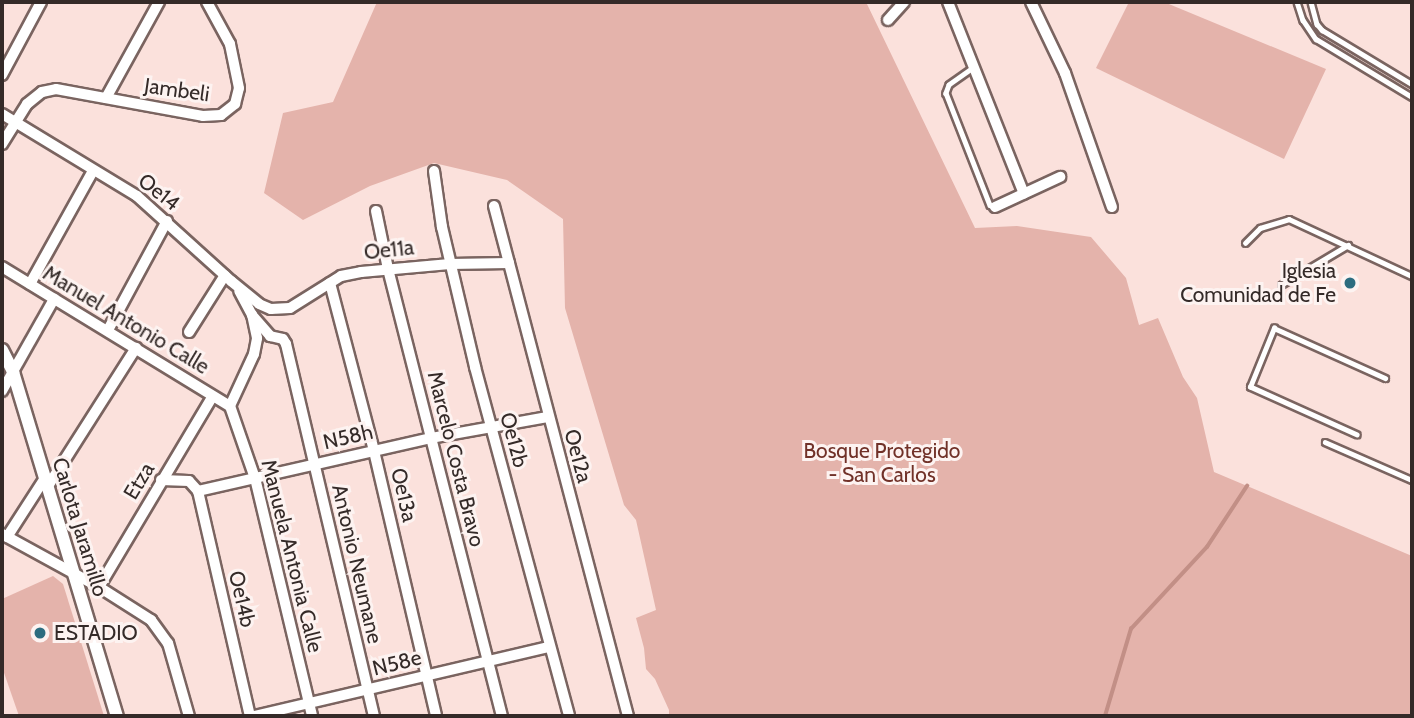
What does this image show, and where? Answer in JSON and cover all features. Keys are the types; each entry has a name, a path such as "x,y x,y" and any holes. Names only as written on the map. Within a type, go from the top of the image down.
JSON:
{"street":[{"path":"2,75 41,2"},
{"path":"106,98 159,2"},
{"name":"Jambeli","path":"15,122 27,104 42,92 57,89 203,116 221,115 234,104 239,88 230,44 207,2"},
{"path":"888,20 904,2"},
{"path":"948,2 1024,194"},
{"path":"1031,2 1065,73 1112,207"},
{"name":"Oe14","path":"2,114 137,196 259,304 282,310"},
{"path":"2,144 15,122"},
{"path":"30,284 93,170"},
{"name":"Oe12b","path":"434,171 450,264 569,716"},
{"path":"995,207 1060,177"},
{"name":"Oe12a","path":"494,205 628,716"},
{"name":"Marcelo Costa Bravo","path":"376,211 388,269 502,716"},
{"path":"108,330 167,221"},
{"name":"Oe11a","path":"282,310 299,304 341,276 450,264 509,263"},
{"name":"Manuel Antonio Calle","path":"2,267 230,407"},
{"path":"189,332 225,275"},
{"name":"Oe13a","path":"330,283 374,451 436,716"},
{"path":"230,407 254,354 257,338 252,315 236,284"},
{"path":"2,391 54,299"},
{"name":"Antonio Neumane","path":"252,315 270,336 282,339 315,465 374,716"},
{"path":"136,348 46,482 4,535 135,608 161,632 168,643 189,716"},
{"name":"Carlota Jaramillo","path":"2,350 13,372 117,716"},
{"name":"Etza","path":"99,587 213,396"},
{"name":"Manuela Antonia Calle","path":"230,407 255,478 312,716"},
{"name":"N58h","path":"198,491 431,438 548,417"},
{"path":"161,480 189,481 198,491"},
{"name":"Oe14b","path":"198,491 252,716"},
{"name":"N58e","path":"252,716 549,647"}],"lane":[{"path":"1297,2 1310,32 1316,39 1412,97"},
{"path":"1311,2 1317,24 1412,83"},
{"path":"1310,32 1317,24"},
{"path":"974,68 949,85 946,93 990,205 995,207"},
{"path":"1245,243 1260,228 1289,219 1412,276"},
{"path":"1281,285 1349,245"},
{"path":"1357,435 1250,387 1274,328 1385,378"},
{"path":"1325,442 1412,480"}],"green space":[{"name":"Bosque Protegido - San Carlos","path":"377,2 866,2 975,228 1017,226 1091,237 1126,278 1139,325 1158,318 1183,377 1197,398 1214,472 1412,556 1412,716 665,716 669,715 669,710 655,679 646,669 636,618 656,610 636,520 624,505 565,308 563,219 507,180 434,163 370,186 303,220 264,193 283,113 333,102"},
{"path":"1129,2 1164,2 1326,69 1284,159 1096,68"},
{"name":"ESTADIO","path":"53,576 63,584 104,716 19,716 2,667 2,599"}],"waterway":[{"path":"1105,716 1131,629 1207,547 1247,486"}],"place":[{"name":"Iglesia Comunidad de Fe","path":"1350,283"},
{"name":"ESTADIO","path":"40,633"}]}
